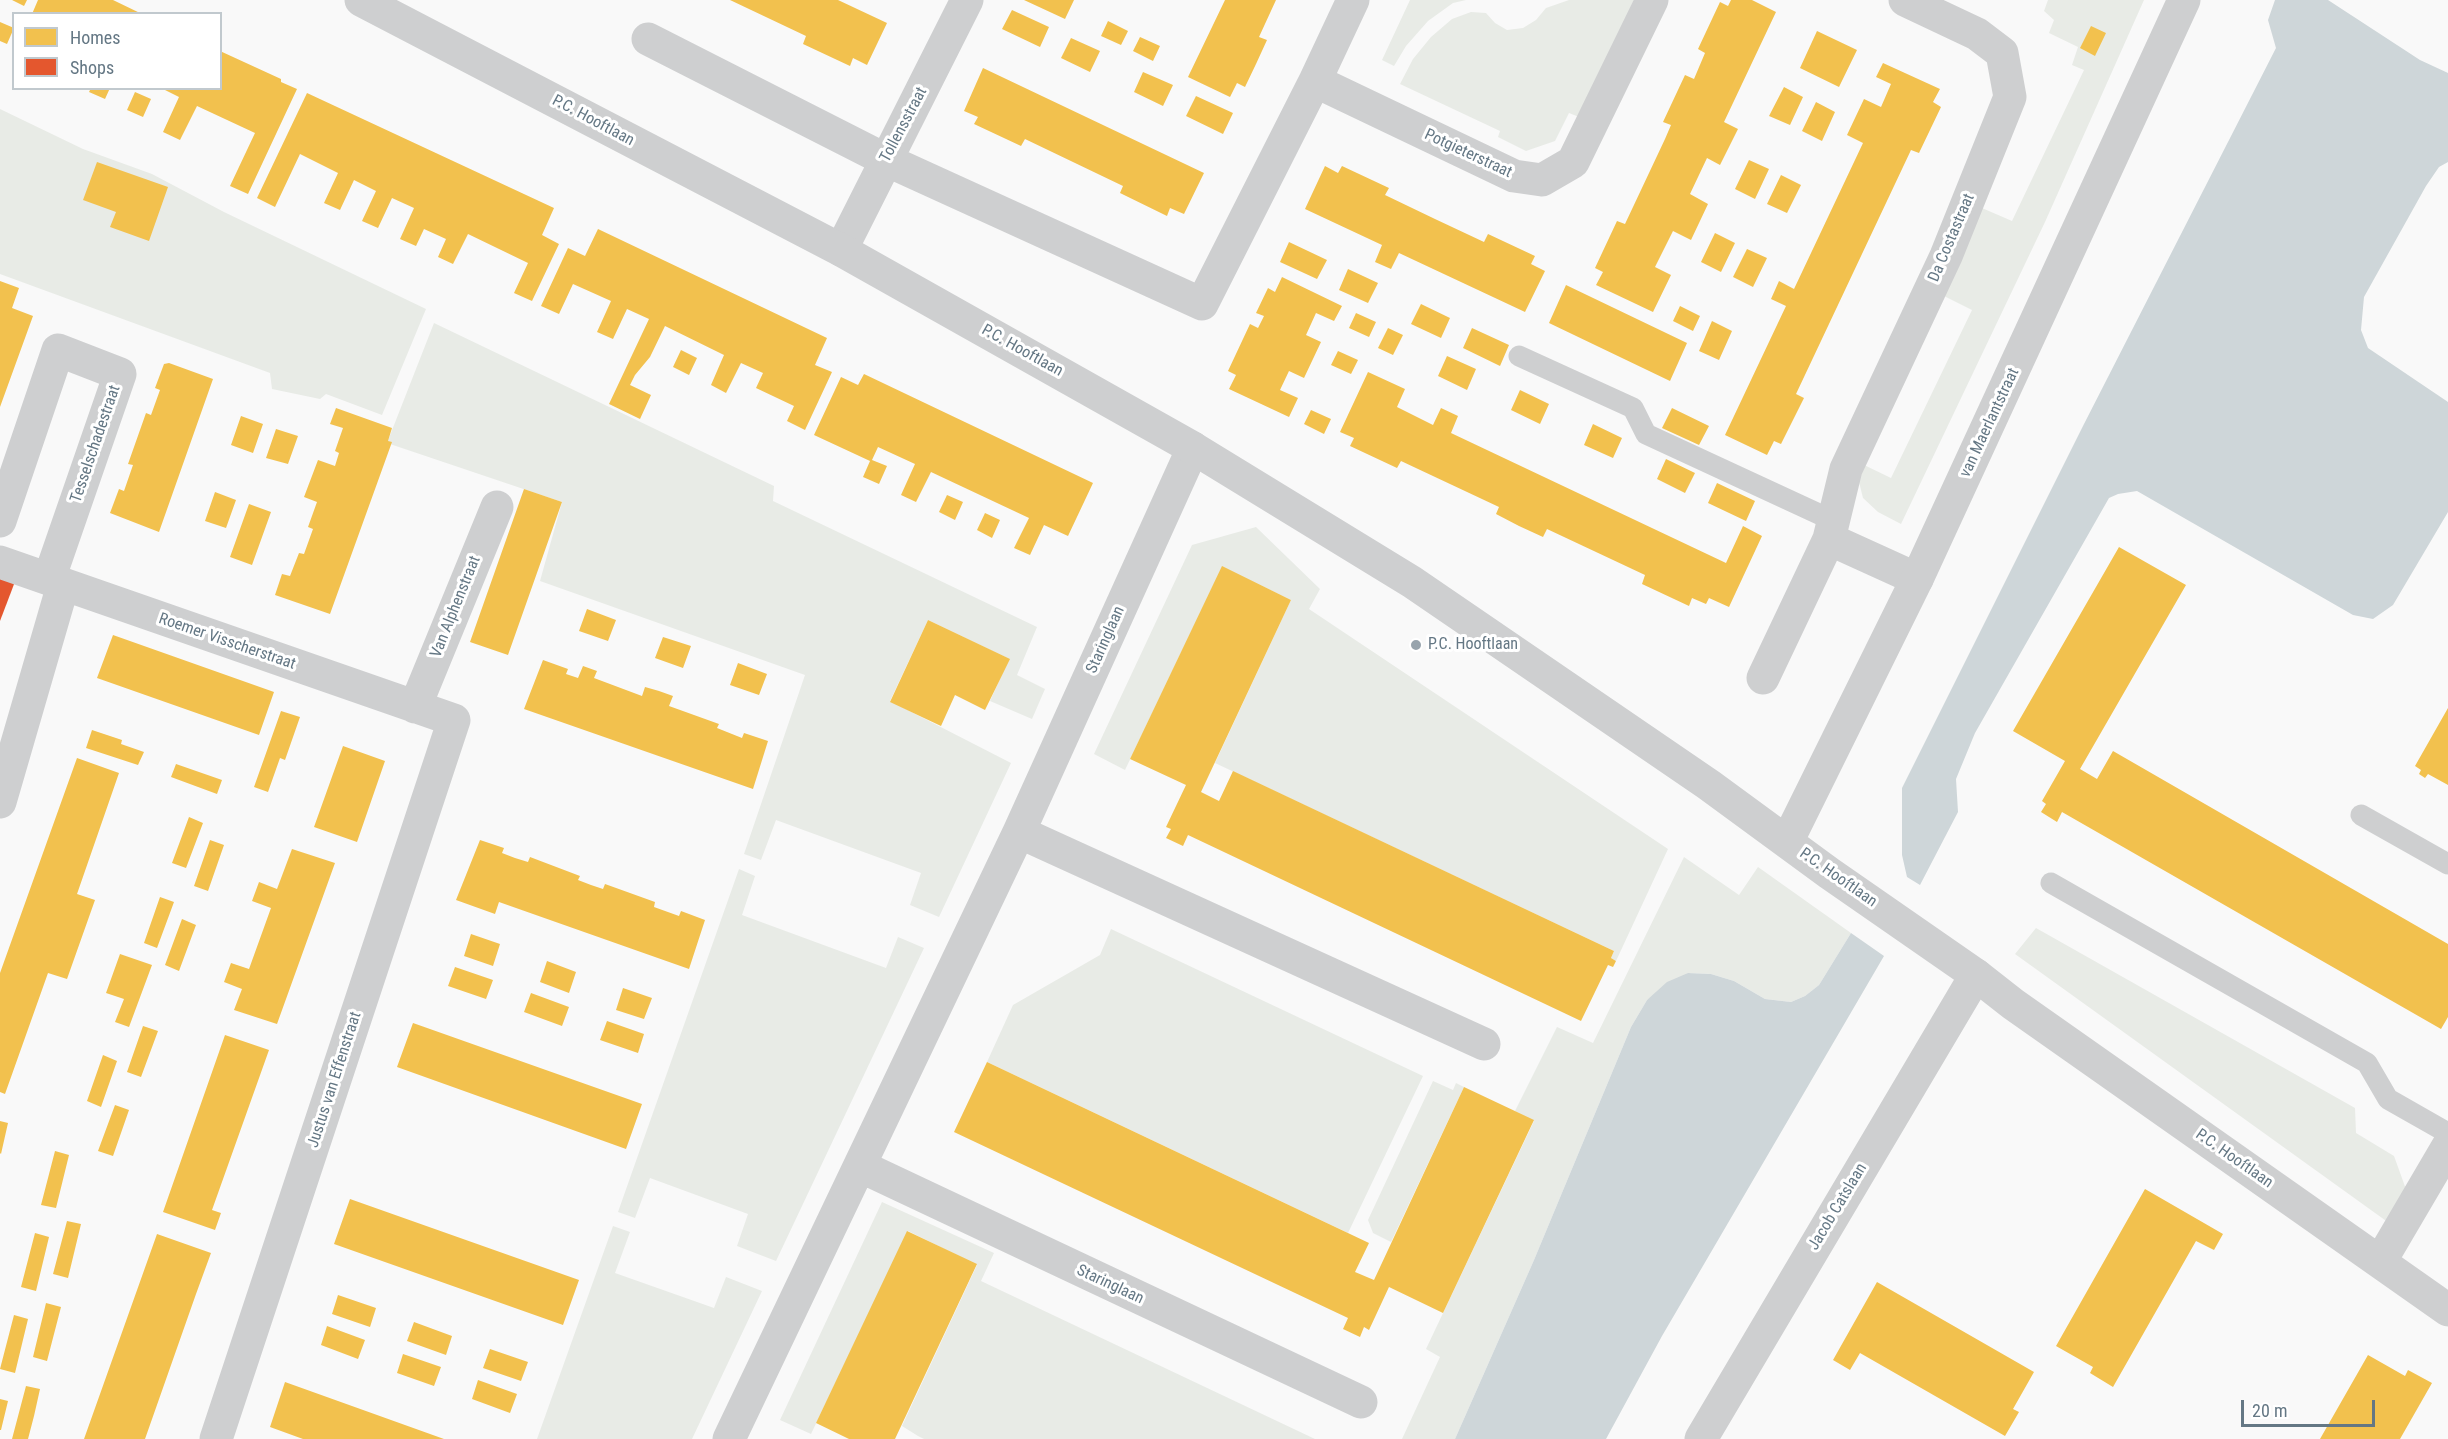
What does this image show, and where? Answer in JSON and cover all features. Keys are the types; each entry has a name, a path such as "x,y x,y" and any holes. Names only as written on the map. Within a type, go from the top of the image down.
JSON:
{"street":[{"name":"P.C. Hooftlaan","path":"361,0 841,250 1193,448 1412,582 1709,785 1829,873 1924,937 2022,1011 2448,1310"},
{"name":"Tollensstraat","path":"841,250 967,0"},
{"path":"648,39 886,160 1202,304 1315,81 1353,0"},
{"name":"Potgieterstraat","path":"1315,81 1514,176 1542,180 1573,162 1653,0"},
{"name":"Da Costastraat","path":"1763,678 1832,530 1846,469 1946,256 2010,97 2002,53 1977,34 1905,0"},
{"name":"van Maerlantstraat","path":"1787,842 1917,579 2184,0"},
{"name":"Tesselschadestraat","path":"0,521 58,350 120,374 56,582"},
{"name":"Staringlaan","path":"729,1439 1019,832 1193,448"},
{"name":"Van Alphenstraat","path":"416,707 497,507"},
{"path":"1832,530 1917,579"},
{"name":"Roemer Visscherstraat","path":"0,562 454,720"},
{"path":"0,802 56,582"},
{"name":"Justus van Effenstraat","path":"216,1439 454,720"},
{"path":"1019,832 1484,1044"},
{"name":"Jacob Catslaan","path":"1701,1439 1976,975"},
{"path":"2380,1262 2448,1146"},
{"name":"Staringlaan","path":"860,1166 1360,1402"}],"lane":[{"path":"1519,356 1633,408 1646,434 1832,530"},
{"path":"2361,815 2448,864"},
{"path":"2051,883 2367,1063 2388,1099 2448,1133"}],"shaded area":[{"path":"1410,0 1466,0 1453,3 1428,21 1406,46 1394,66 1382,60"},
{"path":"1569,0 1634,0 1579,117 1569,113 1555,141 1526,151 1498,137 1500,131 1400,84 1413,59 1431,37 1452,19 1471,12 1486,13 1495,23 1507,30 1523,28 1536,20 1546,8"},
{"path":"2048,0 2144,0 2045,222 1901,524 1878,512 1863,498 1858,478 1860,463 1891,478 1972,310 1942,295 1982,208 2012,221 2084,70 2072,65 2078,47 2049,33 2054,20 2044,11"},
{"path":"2275,0 2328,0 2420,60 2448,73 2448,162 2439,167 2426,186 2364,297 2361,330 2368,348 2448,402 2448,512 2393,605 2373,619 2353,615 2137,491 2109,498 1975,733 1956,779 1958,812 1920,885 1907,877 1902,855 1902,788 2276,48 2268,20"},
{"path":"0,109 83,149 152,174 224,212 426,309 382,415 326,394 320,399 272,389 270,373 0,274"},
{"path":"434,323 774,486 773,501 1037,627 1017,675 1045,689 1032,719 990,701 1009,659 928,620 890,701 1011,763 939,917 910,905 921,873 776,820 761,860 744,854 805,675 540,581 562,502 387,443"},
{"path":"1256,527 1320,589 1309,609 1668,849 1616,961 1611,958 1614,951 1215,763 1291,600 1222,567 1125,770 1094,754 1192,545"},
{"path":"1684,857 1739,895 1758,867 1851,933 1819,985 1805,996 1791,1002 1765,999 1734,981 1711,974 1688,973 1647,1000 1631,1027 1534,1260 1455,1439 1402,1439 1440,1357 1426,1349 1534,1121 1515,1111 1557,1027 1593,1043"},
{"path":"739,869 755,876 742,915 886,968 898,937 924,948 776,1261 737,1246 748,1214 650,1178 635,1218 618,1212"},
{"path":"2036,928 2355,1108 2356,1133 2394,1156 2407,1192 2389,1223 2015,954"},
{"path":"1111,929 1423,1076 1348,1233 987,1062 1013,1005 1100,955"},
{"path":"1851,933 1884,956 1662,1336 1606,1439 1455,1439 1534,1260 1631,1027 1647,1000 1667,982 1688,973 1711,974 1734,981 1765,999 1791,1002 1805,996 1819,985"},
{"path":"1433,1081 1453,1090 1456,1083 1464,1087 1391,1242 1373,1233 1368,1220"},
{"path":"882,1202 994,1253 981,1281 1315,1439 924,1439 918,1436 902,1426 977,1265 908,1231 811,1434 780,1420"},
{"path":"613,1226 630,1232 615,1273 714,1308 726,1277 762,1291 692,1439 537,1439"}],"building: Homes":[{"path":"12,0 27,0 24,6"},
{"path":"38,0 113,0 138,12 33,12"},
{"path":"730,0 838,0 887,23 867,65 853,58 850,66 803,44 806,36"},
{"path":"1024,0 1074,0 1065,19"},
{"path":"1225,0 1276,0 1259,37 1267,40 1256,64 1245,87 1237,83 1230,97 1188,77"},
{"path":"1731,0 1752,0 1776,12 1724,122 1738,129 1720,165 1707,158 1690,194 1708,204 1691,240 1673,231 1655,267 1671,275 1653,312 1596,285 1603,272 1595,268 1617,221 1625,224 1665,139 1671,125 1663,122 1685,75 1694,79 1705,53 1698,49 1720,2 1728,6"},
{"path":"1012,10 1049,27 1040,47 1002,29"},
{"path":"1108,21 1128,31 1121,45 1101,36"},
{"path":"0,22 12,27 12,33 7,44 0,41"},
{"path":"2091,26 2106,33 2095,56 2080,48"},
{"path":"1817,31 1857,50 1839,87 1800,68"},
{"path":"1140,37 1160,46 1153,61 1133,51"},
{"path":"1071,38 1100,51 1090,72 1061,58"},
{"path":"222,52 281,79 281,82 297,89 248,194 230,186 255,133 197,106 180,140 163,132 179,97 165,90 222,90"},
{"path":"1883,63 1940,89 1933,102 1941,107 1919,153 1911,150 1796,394 1804,398 1781,444 1774,441 1767,455 1725,435 1786,306 1771,299 1779,281 1794,289 1863,143 1847,135 1864,99 1881,107 1891,84 1876,77"},
{"path":"983,68 1204,173 1184,214 1170,208 1167,216 1120,193 1123,186 1025,139 1021,146 974,124 978,117 964,111"},
{"path":"1143,72 1173,85 1163,106 1134,92"},
{"path":"1784,87 1803,97 1790,125 1769,116"},
{"path":"90,90 109,90 105,99 89,92"},
{"path":"135,92 151,99 143,117 127,110"},
{"path":"307,93 554,208 542,235 559,244 532,301 514,293 528,263 468,234 453,264 438,257 446,239 424,229 416,246 400,239 414,208 392,198 378,228 362,221 376,191 354,180 340,210 324,203 338,173 300,154 275,207 257,198"},
{"path":"1196,96 1233,113 1223,134 1186,116"},
{"path":"1816,102 1835,112 1822,141 1802,131"},
{"path":"1749,160 1769,169 1755,199 1735,189"},
{"path":"97,162 168,187 149,241 110,227 116,212 83,200"},
{"path":"1325,166 1338,173 1342,166 1389,188 1385,195 1484,242 1488,234 1535,256 1531,264 1545,271 1525,312 1399,253 1391,269 1375,262 1382,245 1305,209"},
{"path":"1781,175 1801,185 1787,213 1767,204"},
{"path":"598,229 827,338 815,365 832,372 805,430 787,421 794,406 756,388 763,373 741,363 726,393 711,385 724,355 665,326 650,357 630,385 651,395 640,419 609,404 649,319 627,309 613,339 597,332 611,301 573,284 559,314 541,306 568,248 585,256"},
{"path":"1715,233 1735,243 1721,272 1701,262"},
{"path":"1289,242 1327,260 1317,279 1280,262"},
{"path":"1747,249 1767,258 1753,287 1733,277"},
{"path":"1348,269 1378,283 1368,303 1339,290"},
{"path":"1282,277 1342,306 1334,321 1316,313 1306,335 1321,342 1304,378 1289,371 1280,390 1298,398 1289,417 1229,389 1236,375 1228,371 1250,324 1258,328 1264,316 1256,313 1268,288 1275,292"},
{"path":"0,281 19,288 12,308 33,316 0,407"},
{"path":"1566,285 1687,343 1670,381 1549,323"},
{"path":"1421,304 1450,318 1441,338 1411,324"},
{"path":"1680,306 1700,316 1693,331 1673,321"},
{"path":"1356,313 1376,322 1369,337 1349,328"},
{"path":"1712,321 1732,331 1719,360 1699,351"},
{"path":"1388,328 1403,335 1393,355 1378,348"},
{"path":"1472,328 1509,345 1500,366 1463,348"},
{"path":"681,350 697,358 689,375 673,367"},
{"path":"1338,351 1358,360 1351,374 1331,365"},
{"path":"1447,356 1476,369 1467,390 1438,376"},
{"path":"169,363 213,379 159,532 110,513 119,489 124,491 133,465 128,464 146,413 151,415 160,390 155,388 164,364"},
{"path":"1368,372 1405,389 1397,407 1433,425 1441,408 1458,416 1451,433 1726,563 1743,526 1762,536 1729,607 1709,598 1706,604 1692,598 1689,606 1642,584 1645,575 1547,529 1543,537 1519,526 1496,514 1499,507 1401,461 1397,468 1350,446 1354,438 1340,432"},
{"path":"864,374 1093,483 1068,536 1044,525 1030,555 1014,548 1029,518 931,472 916,502 901,495 915,464 878,447 872,460 887,466 879,484 863,477 870,461 814,435 841,377 858,385"},
{"path":"1520,390 1549,404 1540,424 1511,410"},
{"path":"336,408 392,428 388,441 392,442 330,614 275,595 282,574 290,576 299,553 304,554 313,529 308,527 317,502 304,497 318,460 335,466 339,453 335,451 343,428 330,424"},
{"path":"1672,408 1709,426 1699,445 1662,428"},
{"path":"1311,410 1331,419 1324,434 1304,424"},
{"path":"241,416 263,424 253,453 231,445"},
{"path":"1593,424 1622,438 1613,458 1584,445"},
{"path":"276,429 298,436 288,464 266,458"},
{"path":"1666,459 1695,473 1685,493 1657,479"},
{"path":"1717,483 1755,501 1746,521 1708,503"},
{"path":"524,489 562,502 508,655 470,642"},
{"path":"215,492 236,500 226,528 205,521"},
{"path":"947,495 963,502 955,520 939,512"},
{"path":"249,504 271,512 252,565 230,557"},
{"path":"985,513 1000,520 992,538 977,530"},
{"path":"2119,547 2186,585 2080,769 2097,779 2113,751 2448,944 2448,1017 2441,1029 2062,812 2057,822 2041,812 2046,804 2042,801 2065,761 2013,731"},
{"path":"1222,566 1291,600 1201,792 1219,801 1233,771 1614,951 1611,958 1616,961 1613,967 1608,965 1581,1021 1188,835 1183,846 1166,838 1171,829 1166,827 1186,785 1130,759"},
{"path":"587,609 616,620 608,641 579,631"},
{"path":"928,620 1010,659 985,710 955,695 941,726 890,702"},
{"path":"113,635 274,692 259,735 97,678"},
{"path":"663,637 691,646 683,668 655,658"},
{"path":"543,660 568,669 566,674 578,678 583,666 597,671 594,678 642,696 645,687 673,696 669,706 719,724 717,728 742,738 744,733 768,741 753,789 524,709"},
{"path":"738,663 767,674 759,695 730,685"},
{"path":"2448,708 2448,785 2428,774 2425,778 2419,774 2421,770 2415,766"},
{"path":"281,711 300,717 285,760 280,758 268,792 254,787"},
{"path":"92,730 122,740 121,744 144,752 138,765 86,748"},
{"path":"343,746 385,761 357,842 314,827"},
{"path":"77,758 119,773 77,894 95,900 67,979 48,973 5,1094 0,1092 0,973"},
{"path":"176,764 222,780 217,794 171,777"},
{"path":"189,817 203,823 186,868 172,863"},
{"path":"210,840 224,845 208,891 194,886"},
{"path":"480,840 504,848 502,853 515,858 528,862 530,857 580,876 578,880 591,885 603,889 605,884 655,902 654,907 679,916 681,911 705,920 689,969 499,902 495,914 456,900"},
{"path":"292,849 335,863 277,1024 234,1010 242,989 224,982 231,963 249,969 271,908 252,901 259,882 277,889"},
{"path":"160,897 174,902 157,948 144,943"},
{"path":"182,919 196,925 179,971 165,965"},
{"path":"471,934 500,944 493,966 464,956"},
{"path":"120,954 152,965 129,1027 115,1022 124,999 106,993"},
{"path":"547,961 576,972 569,993 540,982"},
{"path":"455,967 493,980 486,999 448,986"},
{"path":"623,988 652,998 644,1019 616,1010"},
{"path":"531,993 569,1007 562,1026 524,1012"},
{"path":"607,1021 644,1034 638,1053 600,1040"},
{"path":"413,1023 642,1104 626,1149 397,1067"},
{"path":"143,1026 158,1031 141,1077 127,1072"},
{"path":"225,1035 269,1050 212,1210 221,1213 215,1230 163,1212"},
{"path":"103,1055 117,1061 101,1107 87,1101"},
{"path":"987,1062 1369,1243 1355,1272 1374,1280 1464,1087 1534,1120 1443,1313 1389,1287 1369,1330 1364,1327 1360,1337 1343,1329 1348,1318 954,1132"},
{"path":"115,1105 129,1110 113,1156 98,1151"},
{"path":"0,1121 8,1123 1,1154 0,1153"},
{"path":"55,1151 69,1155 56,1208 41,1205"},
{"path":"2145,1189 2223,1234 2214,1250 2196,1241 2113,1387 2090,1373 2093,1367 2056,1346"},
{"path":"350,1199 579,1280 563,1325 334,1244"},
{"path":"67,1221 81,1224 68,1278 53,1274"},
{"path":"907,1231 977,1264 895,1439 849,1439 816,1423"},
{"path":"35,1233 49,1237 36,1291 21,1287"},
{"path":"157,1234 211,1253 145,1439 84,1439"},
{"path":"1877,1282 2034,1372 2013,1409 2019,1412 2005,1436 1860,1353 1850,1370 1833,1360"},
{"path":"338,1295 376,1308 370,1327 332,1314"},
{"path":"46,1303 61,1307 47,1361 33,1357"},
{"path":"14,1315 28,1319 15,1373 0,1369"},
{"path":"414,1322 452,1336 446,1355 407,1341"},
{"path":"327,1326 365,1340 358,1359 321,1345"},
{"path":"490,1349 528,1362 521,1381 483,1368"},
{"path":"403,1354 441,1367 434,1386 397,1373"},
{"path":"2368,1355 2405,1376 2408,1370 2432,1383 2400,1439 2320,1439"},
{"path":"478,1380 517,1394 510,1413 472,1399"},
{"path":"285,1382 444,1439 303,1439 270,1427"},
{"path":"26,1386 40,1389 28,1439 12,1439"},
{"path":"0,1399 8,1401 1,1430 0,1430"}],"building: Shops":[{"path":"0,573 16,579 0,621"}],"place":[{"name":"P.C. Hooftlaan","path":"1416,645"}]}
